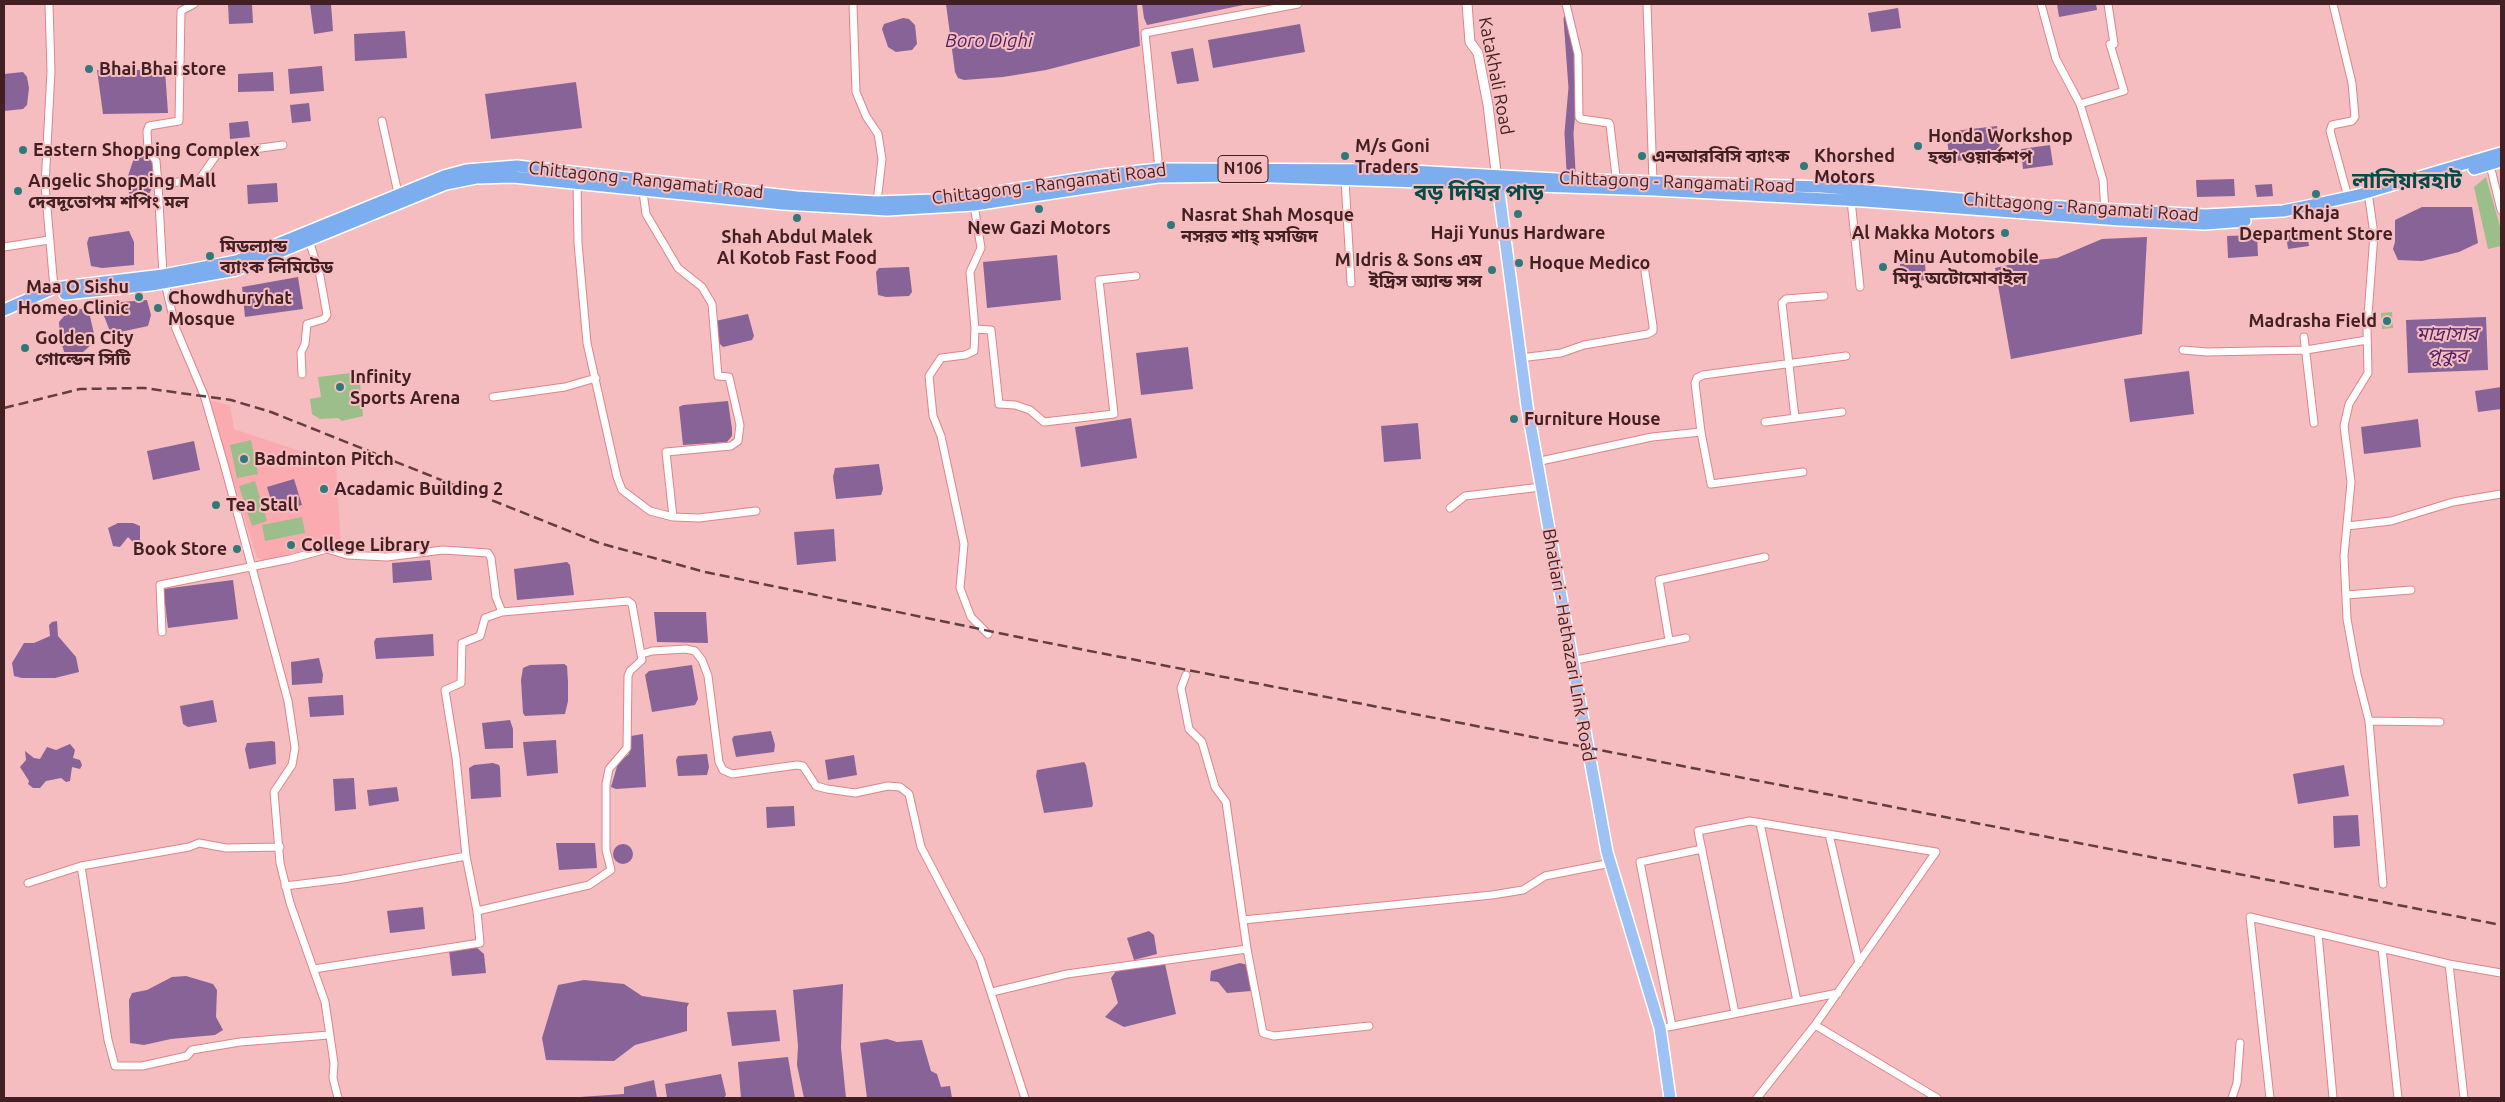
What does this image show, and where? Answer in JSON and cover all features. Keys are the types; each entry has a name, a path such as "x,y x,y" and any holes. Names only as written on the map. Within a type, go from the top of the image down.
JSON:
{"highway":[{"name":"Chittagong - Rangamati Road","path":"2359,198 2501,153"},
{"name":"Chittagong - Rangamati Road","path":"1617,185 1653,181 1822,187 2205,224 2276,219 2501,161"},
{"name":"Chittagong - Rangamati Road","path":"4,310 54,288 163,279 236,261 276,246 398,193 444,176 476,174 513,177 577,177 797,197 877,202 934,200 992,193 1102,175 1159,169 1393,170 1498,180"},
{"name":"Chittagong - Rangamati Road","path":"4,317 50,296 236,270 446,184 476,174"},
{"name":"Chittagong - Rangamati Road","path":"577,177 643,192 852,209 902,210 974,205 1158,177 1245,176 1344,180 1498,180 1617,185 1654,190 2105,214"}],"main road":[{"name":"Bhatiari - Hathazari Link Road","path":"1498,180 1520,358 1571,661 1611,863 1666,1027 1670,1098"}],"street":[{"path":"49,4 51,71 44,185 54,288"},
{"path":"194,4 181,11 179,121 149,126 147,131 148,150 156,161 163,279 176,329 204,395 282,675 295,740 292,764 274,792 285,886 325,1002 334,1063 333,1078 338,1098"},
{"path":"853,4 856,92 866,116 878,134 882,159 877,202"},
{"path":"1159,169 1145,33 1298,4"},
{"name":"Katakhali Road","path":"1467,4 1470,42 1478,53 1488,105 1498,180"},
{"path":"1566,4 1578,54 1579,116 1581,119 1609,123 1617,185"},
{"path":"1647,4 1653,181"},
{"path":"2041,4 2056,59 2080,104 2103,180 2105,214"},
{"path":"2080,104 2124,91 2110,44 2114,44 2108,4"},
{"path":"2333,4 2352,83 2355,116 2352,121 2330,128 2374,234 2367,340 2368,373 2348,404 2344,426 2351,482 2344,556 2347,619 2357,674 2369,721 2383,884"},
{"path":"382,122 398,193"},
{"path":"158,184 199,180 218,154 283,145"},
{"path":"2490,165 2501,210"},
{"path":"577,177 578,243 584,325 617,477 622,490 650,512 673,517 700,518 756,511"},
{"path":"1344,180 1351,283"},
{"path":"643,192 646,214 678,268 702,287 712,304 718,376 729,377 740,425 738,442 731,446 666,452 673,517"},
{"path":"1851,200 1860,287"},
{"path":"974,205 981,248 970,272 975,328 974,350 965,355 941,358 929,376 933,416 941,436 964,544 960,588 971,617 988,634"},
{"path":"4,247 49,240"},
{"path":"302,374 300,352 305,344 307,324 324,319 327,315 320,276 309,240"},
{"path":"1520,358 1561,353 1584,345 1648,334 1653,331 1645,272"},
{"path":"975,328 991,330 999,404 1030,410 1044,422 1114,414 1099,280 1136,276"},
{"path":"1795,418 1783,300 1824,296"},
{"path":"2304,337 2314,423"},
{"path":"2183,350 2207,352 2306,350 2367,340"},
{"path":"1803,472 1711,484 1701,432 1697,378 1702,375 1846,356"},
{"path":"493,397 565,386 596,378"},
{"path":"1765,422 1842,412"},
{"path":"1536,462 1652,437 1701,432"},
{"path":"1450,508 1465,496 1541,487"},
{"path":"2347,526 2391,520 2453,502 2501,494"},
{"path":"162,632 160,585 252,567 327,549 347,555 387,557 443,550 488,553 491,558 496,597 502,612"},
{"path":"1669,640 1659,580 1766,557"},
{"path":"2346,595 2412,590"},
{"path":"314,970 480,943 477,911 466,856 456,758 445,690 461,683 462,643 480,636 485,618 502,612 628,601 632,604 642,660 630,671 628,676 627,748 609,769 606,784 606,850 611,870 589,885 477,911"},
{"path":"1571,661 1686,638"},
{"path":"642,654 652,651 686,649 695,651 702,660 708,676 719,762 724,770 732,774 797,765 802,766 816,786 827,789 855,793 888,786 900,786 909,794 921,847 980,959 1025,1098"},
{"path":"1186,675 1181,688 1189,729 1202,742 1215,786 1226,802 1247,949 1263,1033 1274,1036 1369,1026"},
{"path":"2369,721 2440,722"},
{"path":"1735,1013 1698,831 1750,821 1936,852 1815,1025 1757,1098"},
{"path":"1760,823 1798,1001"},
{"path":"1829,834 1859,963"},
{"path":"28,883 82,866 189,847 199,843 226,848 280,847"},
{"path":"1702,849 1640,862 1666,1027 1838,993"},
{"path":"285,886 344,879 466,856"},
{"path":"1243,920 1492,895 1523,890 1545,876 1611,863"},
{"path":"82,866 108,1040 115,1066 142,1066 186,1056 192,1050 240,1042 329,1035"},
{"path":"2270,1098 2250,917 2449,964 2501,973"},
{"path":"2318,933 2333,1098"},
{"path":"2382,948 2398,1098"},
{"path":"992,992 1067,974 1247,949"},
{"path":"2449,964 2464,1098"},
{"path":"1815,1025 1937,1098"},
{"path":"2232,1098 2237,1084 2240,1043"}],"shaded area":[{"path":"208,400 230,405 234,429 336,463 341,547 319,547 263,560 257,558"}],"green space":[{"path":"2486,177 2501,230 2501,246 2488,249 2474,187"},
{"name":"Madrasha Field","path":"2392,312 2393,328 2382,329 2381,313"},
{"name":"Infinity Sports Arena","path":"359,372 363,416 342,421 338,418 320,419 312,414 310,399 321,397 318,377"},
{"name":"Badminton Pitch","path":"251,440 258,474 237,478 230,445"},
{"path":"255,481 267,521 252,526 239,486"},
{"path":"302,517 305,533 265,541 262,525"}],"water":[{"path":"228,4 252,4 253,23 229,24"},
{"path":"310,4 331,4 333,31 314,34"},
{"name":"Boro Dighi","path":"946,4 1137,4 1140,46 1046,70 1003,77 964,80 958,78 955,72"},
{"path":"1142,4 1248,4 1147,25"},
{"path":"2057,4 2096,4 2097,10 2059,17"},
{"path":"1898,8 1901,28 1871,32 1868,13"},
{"path":"903,18 909,19 915,25 917,44 912,50 896,52 888,47 882,29 884,24"},
{"path":"1300,24 1305,52 1213,68 1208,40"},
{"path":"405,31 407,58 355,61 354,34"},
{"path":"1193,48 1199,81 1177,84 1171,52"},
{"path":"322,66 324,91 290,94 288,69"},
{"path":"97,70 165,70 168,113 103,114"},
{"path":"23,72 27,77 29,88 27,105 23,109 4,111 4,74"},
{"path":"273,72 274,91 238,92 238,74"},
{"path":"576,82 582,128 491,139 485,94"},
{"path":"309,103 311,121 292,123 290,105"},
{"path":"248,121 250,137 230,139 229,123"},
{"path":"1997,126 2001,155 1950,162 1946,132"},
{"path":"2050,145 2053,165 2023,169 2021,149"},
{"path":"146,153 152,158 155,182 145,202 134,205 129,193 128,176 134,158"},
{"path":"2234,179 2235,196 2197,197 2196,180"},
{"path":"277,183 278,202 248,204 247,185"},
{"path":"2272,184 2273,196 2257,197 2255,185"},
{"path":"2422,207 2472,207 2478,243 2459,252 2422,261 2398,260 2393,249 2395,242 2395,220"},
{"path":"129,231 134,242 134,265 102,268 91,266 87,243 89,237"},
{"path":"2307,233 2309,246 2288,249 2286,235"},
{"path":"2257,235 2258,256 2228,258 2227,236"},
{"path":"2147,237 2142,334 2011,359 1995,268 2026,261 2057,258 2102,239"},
{"path":"1057,255 1061,300 987,308 983,262"},
{"path":"1925,262 1926,280 1901,282 1900,264"},
{"path":"909,267 912,292 909,296 886,297 878,295 876,272 879,268"},
{"path":"298,277 303,309 245,317 242,287"},
{"path":"147,300 151,315 148,326 111,334 103,311 109,303"},
{"path":"78,309 86,309 89,312 94,334 92,344 82,353 65,355 60,338 59,322 65,315"},
{"path":"748,314 754,336 752,340 723,347 719,343 715,321"},
{"name":"মাদ্রাসার পুকুর","path":"2486,317 2488,370 2408,373 2406,320"},
{"path":"1188,347 1193,389 1141,395 1136,353"},
{"path":"2189,371 2194,414 2130,422 2124,379"},
{"path":"2501,387 2501,409 2478,412 2475,391"},
{"path":"728,401 732,436 727,442 683,445 679,407"},
{"path":"1131,418 1137,458 1081,467 1075,427"},
{"path":"2418,419 2421,447 2364,454 2361,427"},
{"path":"1418,423 1421,459 1384,462 1381,426"},
{"path":"194,441 200,470 153,480 147,451"},
{"path":"879,464 883,489 881,495 836,499 833,477 835,468"},
{"path":"294,479 302,505 275,513 267,487"},
{"path":"118,523 133,523 140,526 140,541 134,543 128,537 120,547 113,546 108,528"},
{"path":"834,529 836,561 797,565 794,532"},
{"path":"430,560 432,580 393,583 392,563"},
{"path":"567,562 570,565 574,595 517,600 514,569"},
{"path":"233,580 238,619 168,628 163,589"},
{"path":"654,612 706,612 708,643 657,642"},
{"path":"57,621 58,636 76,657 79,672 55,678 22,678 14,676 12,663 24,643 34,643 50,636 49,625"},
{"path":"433,634 434,656 376,659 374,642 376,638"},
{"path":"319,658 323,675 322,683 292,685 291,662"},
{"path":"564,664 567,666 568,682 568,701 565,714 525,716 523,713 521,680 523,668 530,665"},
{"path":"692,665 698,699 695,705 652,712 645,675 649,671"},
{"path":"343,695 344,715 310,717 308,697"},
{"path":"213,700 217,722 188,727 183,724 180,706"},
{"path":"510,720 513,729 513,748 485,749 482,723"},
{"path":"771,731 775,745 774,752 736,757 732,739 734,736"},
{"path":"643,734 646,787 616,789 611,787 618,763 629,754 631,736"},
{"path":"556,740 558,773 527,776 523,742"},
{"path":"275,742 276,764 249,769 245,749 247,743"},
{"path":"70,744 75,750 73,758 80,760 82,765 80,769 72,767 70,781 66,782 61,778 46,781 40,788 33,788 28,784 29,781 20,767 26,760 25,751 34,758 40,759 47,747 56,750"},
{"path":"707,754 709,767 707,775 678,776 676,760 678,756"},
{"path":"854,755 857,775 828,780 825,760"},
{"path":"1084,762 1093,804 1092,807 1044,813 1036,776 1037,770"},
{"path":"493,763 499,765 500,768 501,797 471,799 469,768 474,765"},
{"path":"2344,765 2349,796 2298,804 2293,774"},
{"path":"354,778 356,809 335,811 333,779"},
{"path":"397,787 399,801 369,806 367,790"},
{"path":"794,806 795,826 767,828 766,807"},
{"path":"2358,815 2360,846 2334,848 2333,816"},
{"path":"556,843 595,843 597,868 559,870"},
{"path":"623,844 630,847 633,854 630,861 623,864 616,861 613,854 616,847"},
{"path":"423,907 425,929 390,933 387,911"},
{"path":"1149,931 1154,935 1157,954 1134,960 1127,938"},
{"path":"476,947 484,954 486,973 452,976 449,950"},
{"path":"1240,963 1248,965 1251,991 1227,993 1218,982 1210,981 1211,971"},
{"path":"1165,964 1176,1014 1124,1027 1105,1017 1118,1003 1111,978 1116,971"},
{"path":"186,976 213,984 217,990 216,1017 223,1030 215,1035 171,1039 144,1045 130,1043 129,1000 132,993 147,990 172,977"},
{"path":"584,980 624,984 642,996 689,1003 687,1007 687,1031 635,1045 614,1061 546,1060 542,1038 558,985"},
{"path":"843,984 841,1048 846,1098 804,1098 797,1065 798,1046 793,990"},
{"path":"776,1010 780,1041 732,1046 727,1012"},
{"path":"887,1039 897,1042 922,1040 931,1071 937,1074 941,1087 950,1086 952,1098 867,1098 860,1043"},
{"path":"788,1057 795,1098 741,1098 738,1062"},
{"path":"721,1074 726,1095 724,1098 667,1098 665,1084"},
{"path":"654,1080 657,1098 565,1098 624,1094 624,1087"}],"waterway":[{"path":"1568,19 1573,88 1569,133 1571,171"}],"railway":[{"path":"4,408 80,389 144,388 231,400 271,412 599,543 705,572 1028,639 2501,925"}],"place":[{"name":"Bhai Bhai store","path":"89,69"},
{"name":"Honda Workshop হন্ডা ওয়ার্কশপ","path":"1918,146"},
{"name":"Eastern Shopping Complex","path":"23,150"},
{"name":"M/s Goni Traders","path":"1345,156"},
{"name":"এনআরবিসি ব্যাংক","path":"1642,156"},
{"name":"Khorshed Motors","path":"1804,166"},
{"name":"Angelic Shopping Mall দেবদূতোপম শপিং মল","path":"18,191"},
{"name":"Khaja Department Store","path":"2316,194"},
{"name":"New Gazi Motors","path":"1039,209"},
{"name":"Haji Yunus Hardware","path":"1518,214"},
{"name":"Shah Abdul Malek Al Kotob Fast Food","path":"797,218"},
{"name":"Nasrat Shah Mosque নসরত শাহ্‌ মসজিদ","path":"1171,225"},
{"name":"Al Makka Motors","path":"2005,233"},
{"name":"মিডল্যান্ড ব্যাংক লিমিটেড","path":"210,256"},
{"name":"Hoque Medico","path":"1519,263"},
{"name":"Minu Automobile মিনু অটোমোবাইল","path":"1883,267"},
{"name":"M Idris & Sons এম ইদ্রিস অ্যান্ড সন্স","path":"1492,270"},
{"name":"Maa O Sishu Homeo Clinic","path":"139,297"},
{"name":"Chowdhuryhat Mosque","path":"158,308"},
{"name":"Madrasha Field","path":"2387,321"},
{"name":"Golden City গোল্ডেন সিটি","path":"25,348"},
{"name":"Infinity Sports Arena","path":"340,387"},
{"name":"Furniture House","path":"1514,419"},
{"name":"Badminton Pitch","path":"244,459"},
{"name":"Acadamic Building 2","path":"324,489"},
{"name":"Tea Stall","path":"216,505"},
{"name":"College Library","path":"291,545"},
{"name":"Book Store","path":"237,549"}],"district":[{"name":"লালিয়ারহাট","path":"2407,181"},
{"name":"বড় দিঘির পাড়","path":"1479,193"}]}
